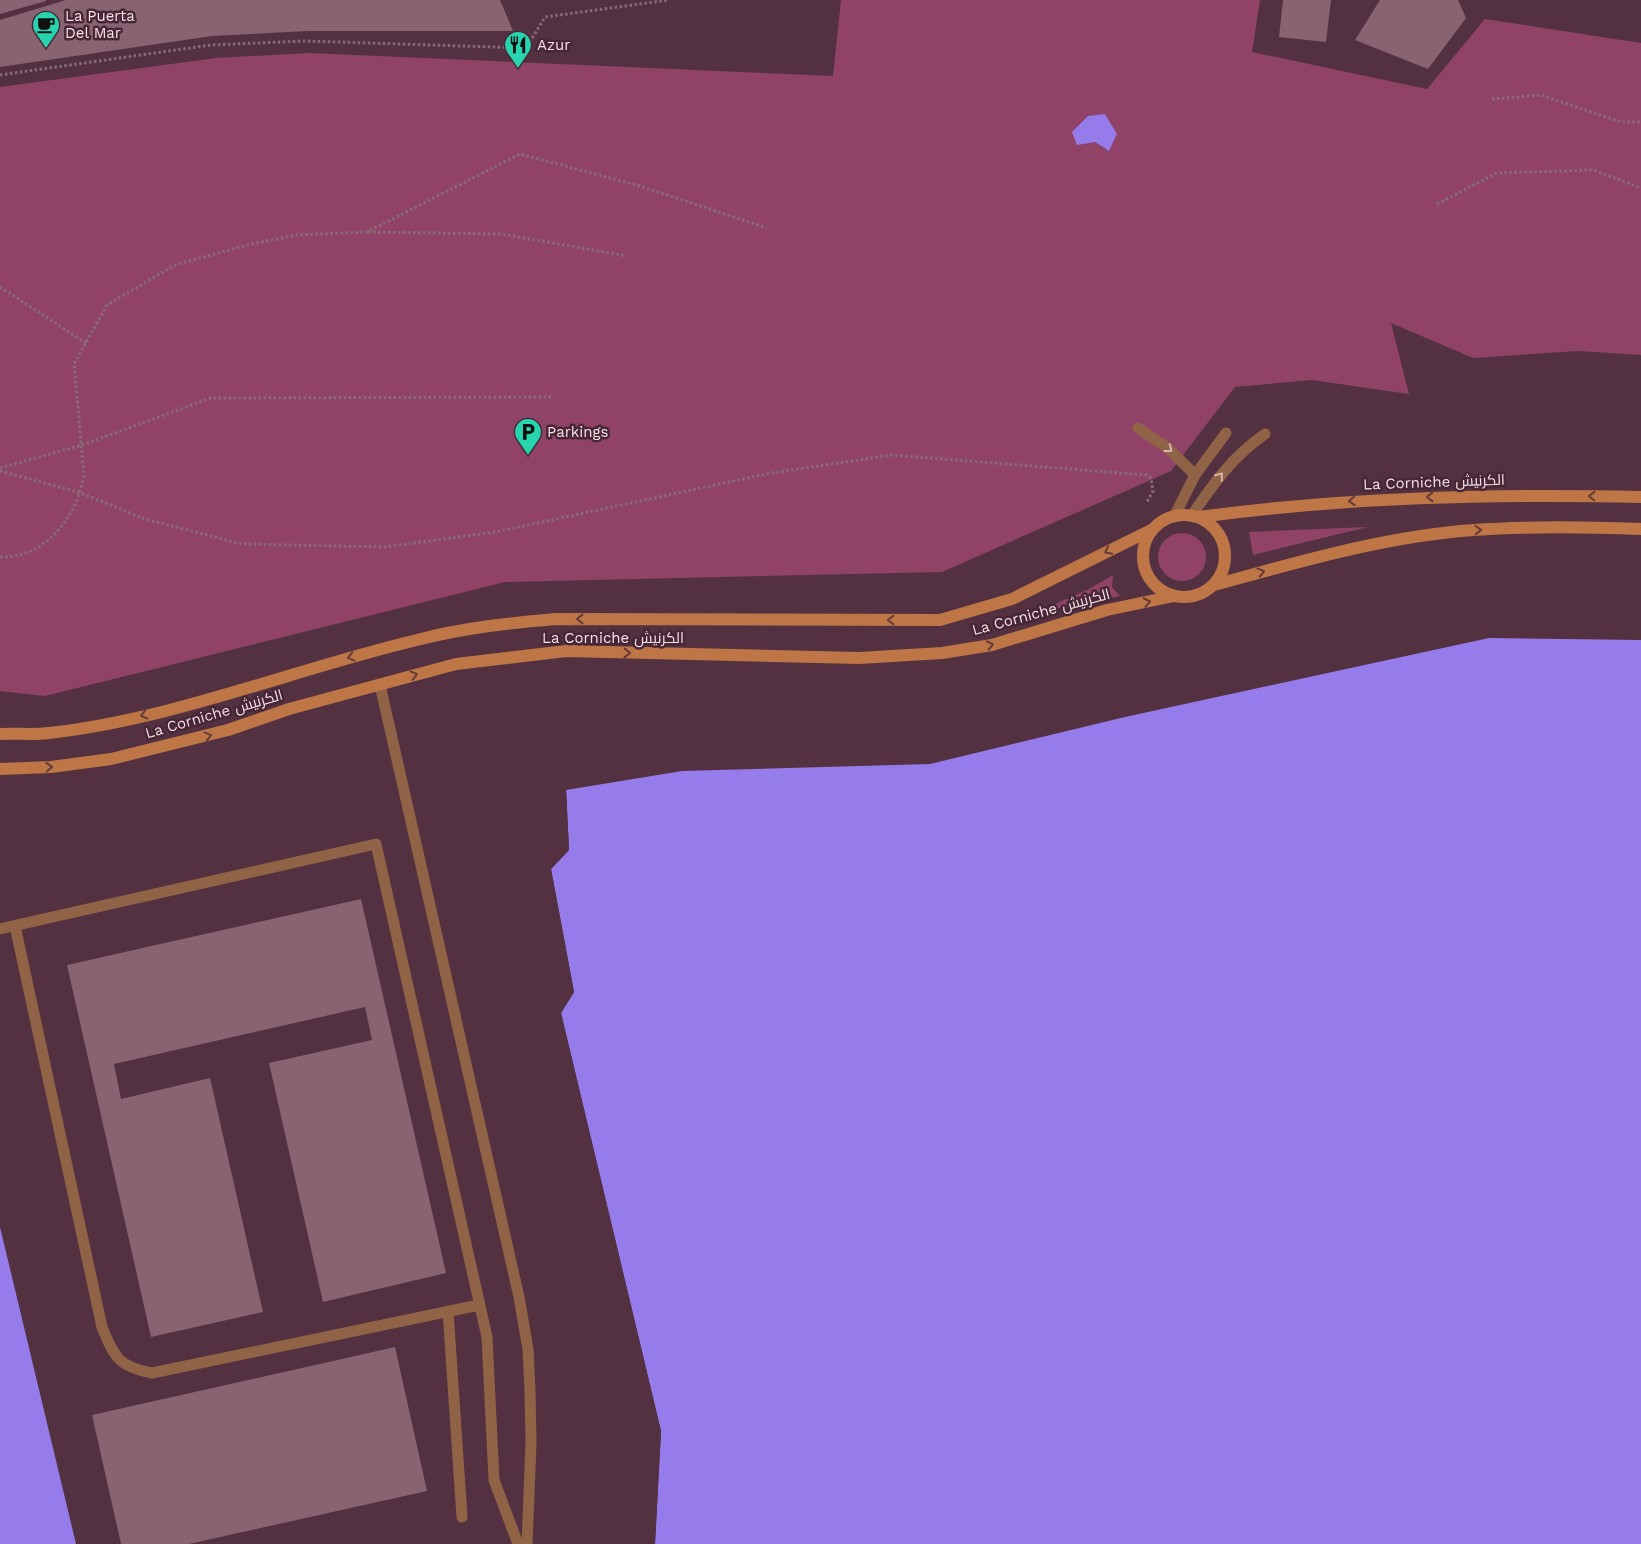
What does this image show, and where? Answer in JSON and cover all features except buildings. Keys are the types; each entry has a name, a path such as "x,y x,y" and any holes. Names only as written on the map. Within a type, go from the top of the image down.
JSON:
{"main road":[{"name":"La Corniche الكرنيش","path":"1195,516 1401,497 1539,495 1641,497"},
{"path":"1214,585 1223,567 1224,547 1215,529 1195,516 1175,515 1158,523 1151,530 1145,542 1142,556 1144,569 1151,581 1161,591 1174,596 1188,598 1202,593 1214,585 1314,558 1412,538 1465,531 1590,527 1641,529"},
{"name":"La Corniche الكرنيش","path":"0,734 48,733 110,724 215,698 418,639 493,625 556,619 940,620 1012,599 1151,530"},
{"name":"La Corniche الكرنيش","path":"0,769 51,767 111,760 228,730 289,709 456,664 566,651 859,658 942,653 992,645 1107,610 1174,596"}],"lane":[{"path":"1138,428 1169,449 1195,475"},
{"path":"1175,515 1195,475 1226,433"},
{"path":"1195,516 1212,486 1243,449 1265,434"},
{"path":"380,685 522,1314 528,1349 531,1443 527,1544"},
{"path":"0,929 376,844 487,1337 494,1480 518,1544"},
{"path":"16,926 102,1327 112,1350 121,1362 135,1370 152,1373 479,1305"},
{"path":"448,1311 462,1517"}],"path":[{"path":"0,74 221,45 305,41 526,48 545,17 669,0"},
{"path":"1492,100 1541,95 1621,122 1641,122"},
{"path":"367,232 520,154 640,186 767,228"},
{"path":"1437,204 1497,173 1593,170 1641,188"},
{"path":"0,557 8,557 32,550 54,536 70,516 81,492 84,475 74,364 107,305 175,264 251,244 297,235 367,232 501,234 627,256"},
{"path":"0,287 86,343"},
{"path":"0,469 82,445 211,398 551,397"},
{"path":"0,469 81,492 145,519 242,544 385,547 495,532 771,474 892,456 1139,474 1150,478 1152,484 1153,491 1147,502"}],"shaded area":[{"path":"841,0 1260,0 1252,52 1427,89 1485,19 1641,43 1641,355 1578,351 1473,358 1391,323 1409,394 1312,380 1235,387 1171,471 942,572 505,582 45,696 0,691 0,87 216,58 310,53 833,76","holes":["1117,134 1109,151 1095,142"]},
{"path":"1105,114 1117,134 1109,151 1095,142 1077,145 1072,132 1088,116"},
{"path":"1368,527 1253,555 1249,532"},
{"path":"1177,533 1187,533 1199,540 1206,552 1206,562 1199,574 1187,581 1177,581 1169,577 1162,570 1158,562 1158,552 1162,544 1169,537"},
{"path":"1113,575 1112,587 1120,596 1035,613 1089,589"},
{"path":"1489,638 1641,640 1641,1544 655,1544 661,1431 561,1013 574,992 551,869 569,850 566,790 682,771 930,764 1125,717"},
{"path":"0,1227 76,1544 0,1544"}],"pier":[{"path":"566,787 569,850 551,869 574,992 561,1013 661,1431 655,1544 653,1544 658,1432 558,1013 571,992 548,869 566,849 563,790"}],"place":[{"name":"La Puerta Del Mar","path":"46,49"},
{"name":"Azur","path":"518,69"},
{"name":"Parkings","path":"528,456"}]}
